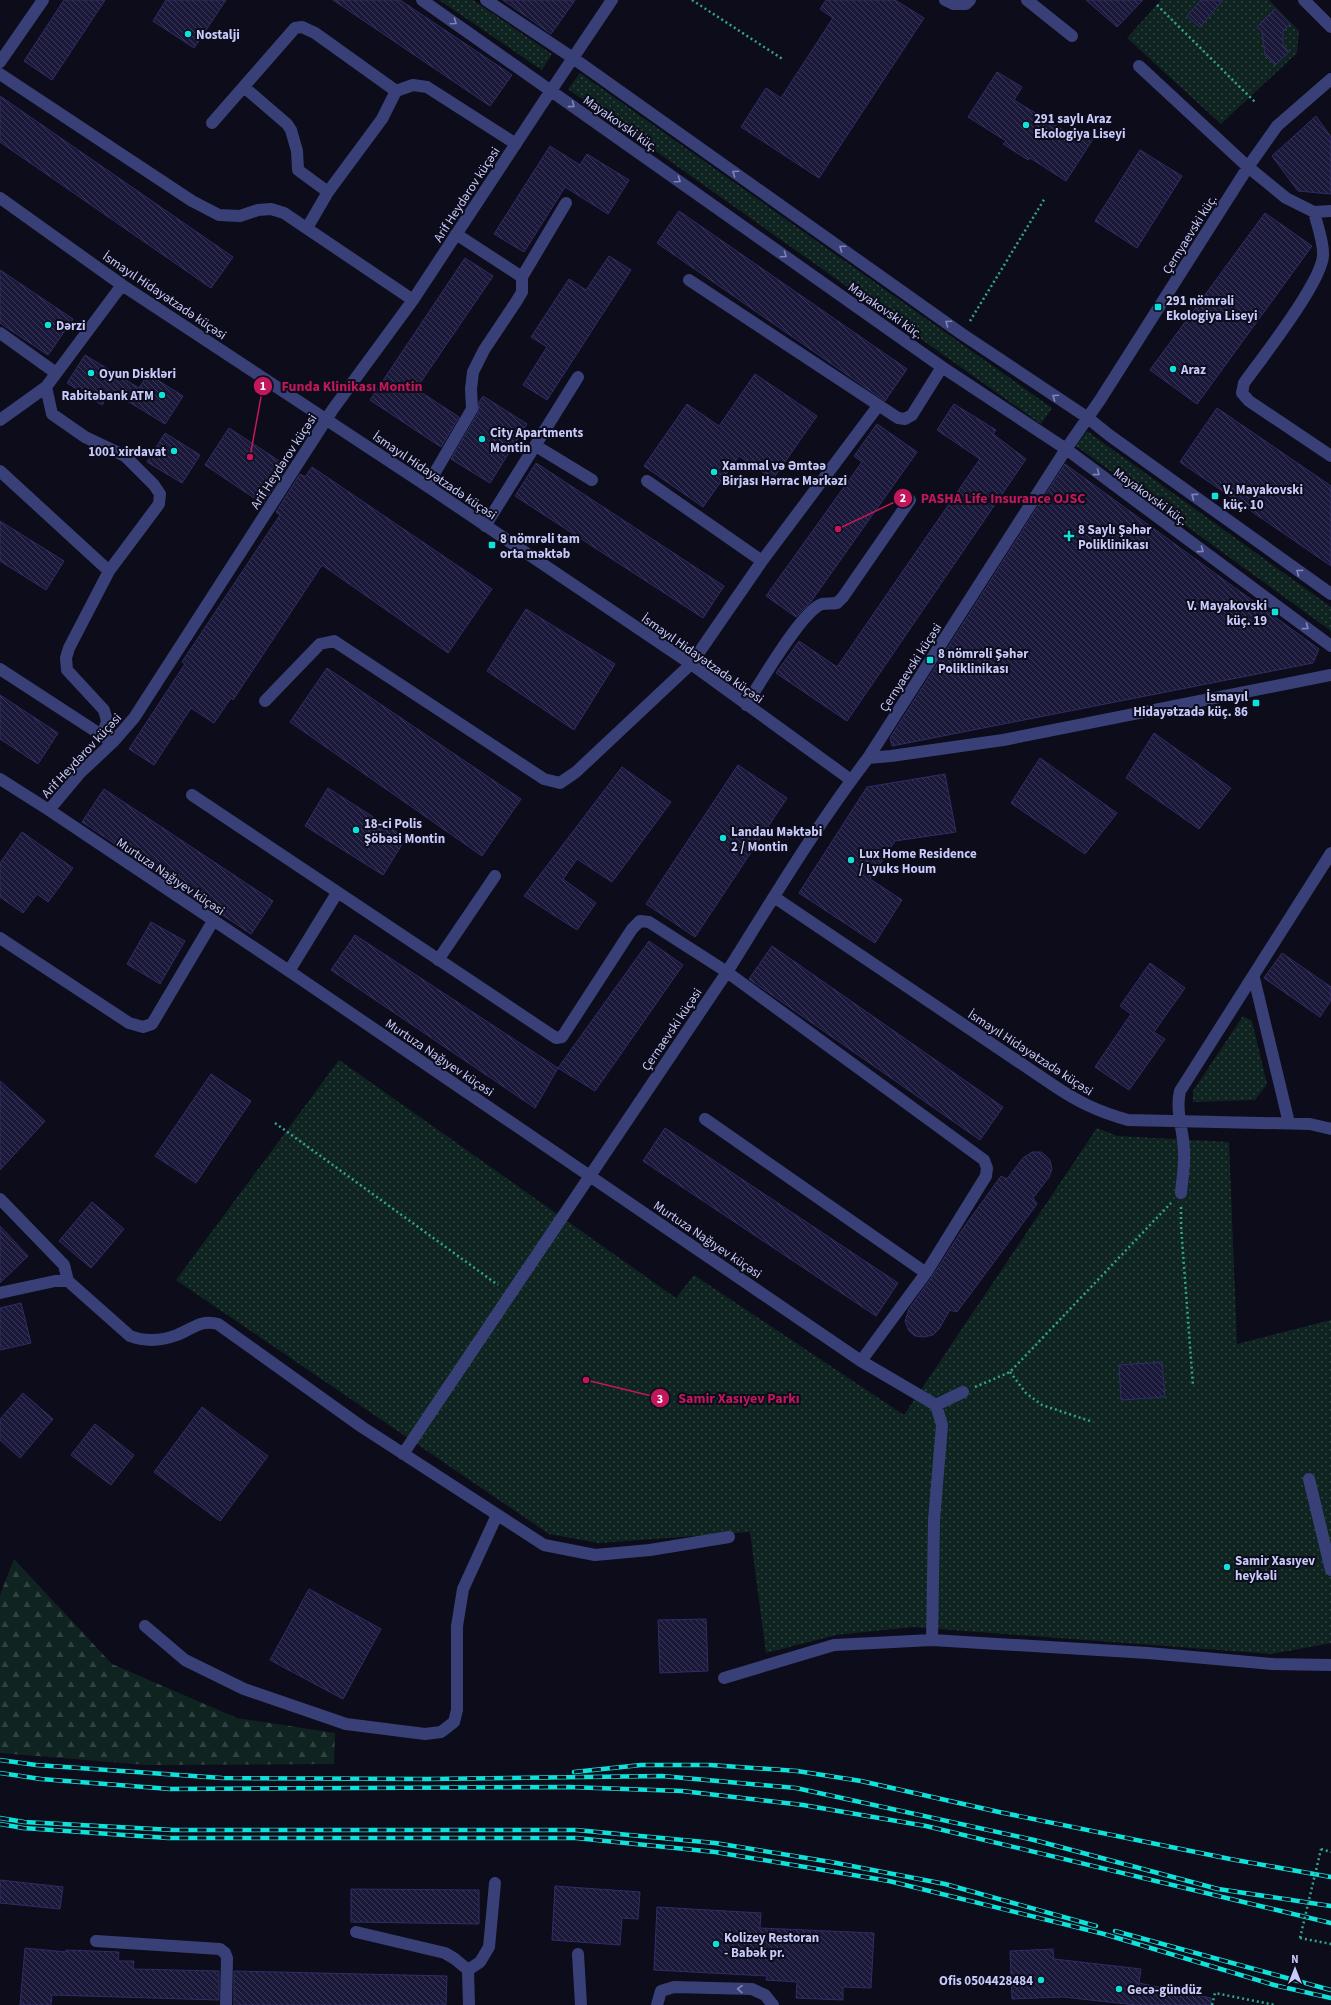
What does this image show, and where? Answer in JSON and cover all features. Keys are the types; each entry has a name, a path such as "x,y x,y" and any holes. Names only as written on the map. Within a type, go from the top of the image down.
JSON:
{"street":[{"path":"2,54 43,0"},
{"name":"Mayakovski küç.","path":"422,0 552,90 942,367 1066,449 1331,646"},
{"name":"Mayakovski küç.","path":"486,0 573,58 962,334 1088,418 1109,435 1331,594"},
{"name":"Arif Heydərov küçəsi","path":"49,810 80,773 113,742 134,718 326,419 413,300 612,0"},
{"path":"945,0 953,4 966,4 970,0"},
{"path":"1027,0 1072,36"},
{"path":"1304,0 1331,27"},
{"path":"212,123 295,28 302,27 315,34 396,91"},
{"path":"1139,66 1248,167 1286,198 1314,212 1331,211"},
{"path":"0,74 192,201 219,215 240,216 258,210 271,209 284,213 413,300"},
{"name":"Çernyaevski küç.","path":"1066,449 1088,418 1248,167 1277,126 1331,79"},
{"path":"308,228 328,192 382,119 396,91 413,85 427,86 516,144"},
{"path":"244,87 287,124 294,138 298,170 328,192"},
{"name":"İsmayıl Hidayətzadə küçəsi","path":"0,198 122,285 428,486 691,664 851,780"},
{"path":"428,486 472,409 471,389 473,372 484,350 522,292 522,278 566,203"},
{"path":"1314,212 1323,257 1313,284 1244,383 1242,393 1249,401 1331,456"},
{"path":"456,234 522,278"},
{"path":"689,280 898,418 905,419 912,415 942,367"},
{"path":"0,420 46,387 122,285"},
{"path":"0,333 56,373"},
{"path":"485,526 578,377"},
{"path":"46,387 52,414 85,437 125,456 154,485 160,494 159,504 109,571 72,641 66,658 68,670 104,710 107,722 102,737"},
{"path":"265,702 320,644 334,641 544,779 560,783 576,772 691,664 762,561 878,406"},
{"path":"536,446 592,480"},
{"name":"Çernyaevski küçəsi","path":"774,896 851,780 868,758 1066,449"},
{"path":"0,471 109,571"},
{"path":"647,481 762,561"},
{"path":"746,705 793,631 815,608 822,604 837,603 843,597 910,500"},
{"path":"0,669 102,737 113,742"},
{"path":"868,758 1003,740 1331,675"},
{"name":"Murtuza Nağıyev küçəsi","path":"0,779 49,810 289,971 861,1361 936,1405"},
{"path":"192,795 556,1038 562,1037 632,929 640,922 649,922 727,972 984,1160 987,1168 986,1176 926,1273 861,1361"},
{"path":"1181,1193 1184,1152 1179,1121 1178,1098 1180,1091 1254,978 1331,853"},
{"path":"438,960 494,876"},
{"path":"289,971 337,893"},
{"name":"İsmayıl Hidayətzadə küçəsi","path":"774,896 1079,1102 1104,1113 1128,1120 1289,1123 1310,1124 1331,1129"},
{"name":"Çernaevski küçəsi","path":"403,1454 650,1084 727,972 774,896"},
{"path":"0,938 129,1023 143,1027 152,1024 213,921"},
{"path":"1254,978 1289,1123"},
{"path":"705,1119 926,1273"},
{"path":"0,1198 64,1265 68,1281 130,1336 143,1340 154,1340 177,1335 208,1322 218,1324 403,1454 544,1545 595,1555 650,1550 729,1537"},
{"path":"0,1293 55,1281 68,1281"},
{"path":"932,1640 934,1520 942,1425 936,1405 963,1392"},
{"path":"1309,1479 1331,1570"},
{"path":"144,1626 185,1660 244,1689 346,1724 425,1734 441,1732 454,1722 457,1710 457,1626 462,1589 497,1515"},
{"path":"724,1678 834,1645 932,1640 1148,1653 1273,1664 1331,1665"},
{"path":"468,1970 480,1962 488,1947 495,1883"},
{"path":"356,1932 445,1953 455,1959 468,1970 469,2005"},
{"path":"96,1941 220,1949 225,1953 227,1958 226,2005"},
{"path":"578,1954 581,2005"},
{"path":"657,2005 661,1991 674,1987 752,1989 765,1995 773,2005"}],"path":[{"path":"692,0 784,60"},
{"path":"1157,5 1256,103"},
{"path":"962,334 1045,198"},
{"path":"275,1123 511,1294"},
{"path":"963,1392 1010,1372 1181,1193"},
{"path":"1181,1193 1181,1226 1193,1386"},
{"path":"1010,1372 1026,1393 1042,1405 1093,1422"},
{"path":"1331,1852 1321,1849 1300,1938 1331,1944"},
{"path":"1212,2005 1215,1993 1275,2005"}],"green space":[{"path":"439,0 473,0 552,54 542,70"},
{"path":"1161,0 1269,0 1299,31 1297,53 1221,124 1127,38"},
{"path":"580,73 1052,408 1041,424 568,89"},
{"path":"1087,431 1331,607 1331,631 1076,446"},
{"path":"1243,1016 1252,1021 1267,1084 1255,1100 1193,1102 1193,1091"},
{"path":"339,1060 676,1298 694,1275 904,1415 1097,1128 1117,1136 1229,1142 1237,1344 1331,1320 1331,1643 1272,1654 913,1627 836,1635 766,1653 750,1532 599,1543 549,1534 176,1280"},
{"path":"14,1559 112,1664 237,1718 335,1733 334,1764 147,1765 0,1753 0,1595"}],"building":[{"path":"64,0 105,0 52,80 24,61"},
{"name":"Nostalji","path":"166,0 226,0 194,48 153,21"},
{"path":"333,0 400,0 512,75 490,106"},
{"path":"503,0 575,0 551,34"},
{"path":"826,0 895,0 924,18 819,178 741,127 766,88 781,98 833,18 820,9"},
{"path":"1086,0 1143,0 1117,27"},
{"path":"1201,0 1223,0 1200,27 1187,16"},
{"path":"1275,9 1290,24 1283,31 1283,46 1289,52 1275,65 1265,55 1262,31 1257,27"},
{"name":"291 saylı Araz Ekologiya Liseyi","path":"997,72 1022,87 1014,100 1073,136 1077,129 1093,139 1066,181 1030,158 1028,160 1003,144 1006,141 968,117"},
{"path":"0,96 233,257 211,288 0,142"},
{"path":"1316,116 1331,137 1331,194 1298,191 1272,156"},
{"path":"550,146 580,165 587,154 629,180 608,214 565,187 524,252 494,234"},
{"path":"1140,150 1182,176 1137,248 1095,221"},
{"path":"679,211 907,369 885,401 657,243"},
{"path":"1265,213 1312,246 1197,404 1150,370"},
{"path":"609,256 631,270 547,400 523,385 547,347 531,337 569,279 586,290"},
{"path":"465,258 493,276 416,389 459,417 441,447 370,400"},
{"path":"0,270 73,319 48,355 0,323"},
{"path":"85,355 139,388 148,374 183,396 165,424 111,391 102,405 67,383"},
{"path":"755,374 817,416 773,479 739,456 703,507 644,466 687,404 719,426"},
{"path":"483,396 527,424 490,483 451,459 478,413 479,402"},
{"path":"954,404 996,430 993,434 1026,459 847,721 776,673 799,641 837,667 980,459 937,430"},
{"path":"1217,408 1331,486 1331,566 1180,462"},
{"path":"877,424 917,452 810,603 796,617 766,596 862,462 854,456"},
{"path":"229,428 287,466 263,504 205,465"},
{"path":"165,433 200,455 182,483 147,462"},
{"path":"536,463 724,586 703,618 515,496"},
{"path":"1065,464 1319,649 1313,663 892,746 890,738"},
{"path":"312,467 492,589 448,653 322,565 233,700 231,698 214,723 191,708 154,765 129,749 185,664 182,662 280,515 276,512 300,474 305,477"},
{"path":"0,521 64,561 46,590 0,561"},
{"path":"526,609 615,664 574,730 487,671"},
{"path":"327,668 521,799 482,856 290,722"},
{"path":"0,695 58,733 38,764 0,739"},
{"path":"1154,733 1231,788 1199,829 1126,778"},
{"path":"1040,758 1117,813 1085,854 1011,803"},
{"path":"738,765 787,798 695,937 646,904"},
{"path":"622,767 671,802 612,882 577,859 563,879 596,903 577,930 524,896"},
{"name":"Lux Home Residence / Lyuks Houm","path":"945,774 956,832 895,841 870,879 902,900 875,943 799,893 867,787"},
{"path":"328,788 406,838 383,875 305,826"},
{"path":"104,789 273,901 251,934 82,822"},
{"path":"22,832 73,868 48,902 37,894 23,913 0,897 0,863"},
{"path":"151,922 185,941 160,984 127,964"},
{"path":"355,935 558,1068 535,1108 331,970"},
{"path":"649,941 683,965 595,1091 558,1068"},
{"path":"772,946 1003,1107 980,1140 749,979"},
{"path":"1282,953 1331,987 1331,1000 1320,1017 1264,978"},
{"path":"1150,963 1185,988 1154,1032 1165,1039 1129,1090 1095,1067 1131,1014 1120,1006"},
{"path":"211,1074 251,1101 196,1183 155,1156"},
{"path":"0,1081 45,1121 0,1170"},
{"path":"665,1128 898,1283 876,1316 643,1161"},
{"path":"1032,1152 1041,1152 1046,1156 1050,1160 1052,1169 1049,1177 1033,1198 1037,1204 957,1312 950,1310 939,1329 933,1335 924,1337 915,1336 909,1331 905,1321 909,1309 932,1277 962,1230 1001,1176 1007,1179 1023,1158"},
{"path":"92,1202 124,1229 91,1268 59,1241"},
{"path":"0,1226 28,1256 0,1283"},
{"path":"21,1303 31,1343 0,1350 0,1308"},
{"path":"1162,1362 1165,1397 1121,1400 1119,1365"},
{"path":"23,1393 53,1419 20,1458 0,1440 0,1419"},
{"path":"202,1407 268,1456 220,1521 154,1472"},
{"path":"95,1424 134,1455 111,1485 71,1455"},
{"path":"309,1589 381,1629 343,1699 270,1660"},
{"path":"706,1619 708,1671 660,1673 658,1620"},
{"path":"0,1880 63,1887 60,1909 0,1903"},
{"path":"555,1886 640,1892 638,1919 622,1918 620,1945 552,1940"},
{"path":"351,1889 479,1890 479,1924 351,1922"},
{"path":"657,1907 761,1913 760,1928 874,1933 871,1988 843,1987 843,2000 796,1998 797,1982 766,1980 767,1976 654,1970"},
{"path":"25,1948 66,1952 66,1950 119,1952 118,1961 134,1961 133,1969 219,1971 219,2000 52,1995 51,2005 20,2005"},
{"path":"1053,1949 1054,1959 1141,1969 1139,1983 1211,1998 1211,2005 1136,2005 1063,1997 1012,1999 1010,1951"},
{"path":"234,1971 447,1976 446,2005 234,2005"}],"railway":[{"path":"0,1760 36,1765 222,1778 429,1779 662,1776 796,1788 1034,1840 1218,1889 1331,1906"},
{"path":"574,1772 641,1765 710,1765 797,1771 861,1781 999,1812 1230,1859 1331,1877"},
{"path":"0,1773 41,1779 170,1789 568,1787 682,1791 803,1805 926,1826 1331,1923"},
{"path":"0,1818 24,1822 173,1830 576,1830 715,1843 831,1862 945,1884 1096,1926"},
{"path":"0,1824 23,1828 168,1838 576,1838 715,1852 889,1881 1104,1934 1274,1985 1331,1998"},
{"path":"1115,1931 1331,1990"}],"place":[{"name":"Nostalji","path":"188,34"},
{"name":"291 saylı Araz Ekologiya Liseyi","path":"1026,125"},
{"name":"291 nömrəli Ekologiya Liseyi","path":"1158,307"},
{"name":"Dərzi","path":"48,325"},
{"name":"Araz","path":"1173,369"},
{"name":"Oyun Diskləri","path":"91,373"},
{"name":"Rabitəbank ATM","path":"162,395"},
{"name":"City Apartments Montin","path":"482,439"},
{"name":"1001 xirdavat","path":"174,451"},
{"name":"Funda Klinikası Montin","path":"250,457"},
{"name":"Xammal və Əmtəə Birjası Hərrac Mərkəzi","path":"714,472"},
{"name":"V. Mayakovski küç. 10","path":"1215,496"},
{"name":"PASHA Life Insurance OJSC","path":"838,529"},
{"name":"8 Saylı Şəhər Poliklinikası","path":"1069,536"},
{"name":"8 nömrəli tam orta məktəb","path":"492,545"},
{"name":"V. Mayakovski küç. 19","path":"1275,612"},
{"name":"8 nömrəli Şəhər Poliklinikası","path":"930,660"},
{"name":"İsmayıl Hidayətzadə küç. 86","path":"1256,703"},
{"name":"18-ci Polis Şöbəsi Montin","path":"356,830"},
{"name":"Landau Məktəbi 2 / Montin","path":"723,838"},
{"name":"Lux Home Residence / Lyuks Houm","path":"851,860"},
{"name":"Samir Xasıyev Parkı","path":"586,1380"},
{"name":"Samir Xasıyev heykəli","path":"1227,1567"},
{"name":"Kolizey Restoran - Babək pr.","path":"716,1944"},
{"name":"Ofis 0504428484","path":"1041,1980"},
{"name":"Gecə-gündüz","path":"1119,1989"}]}
